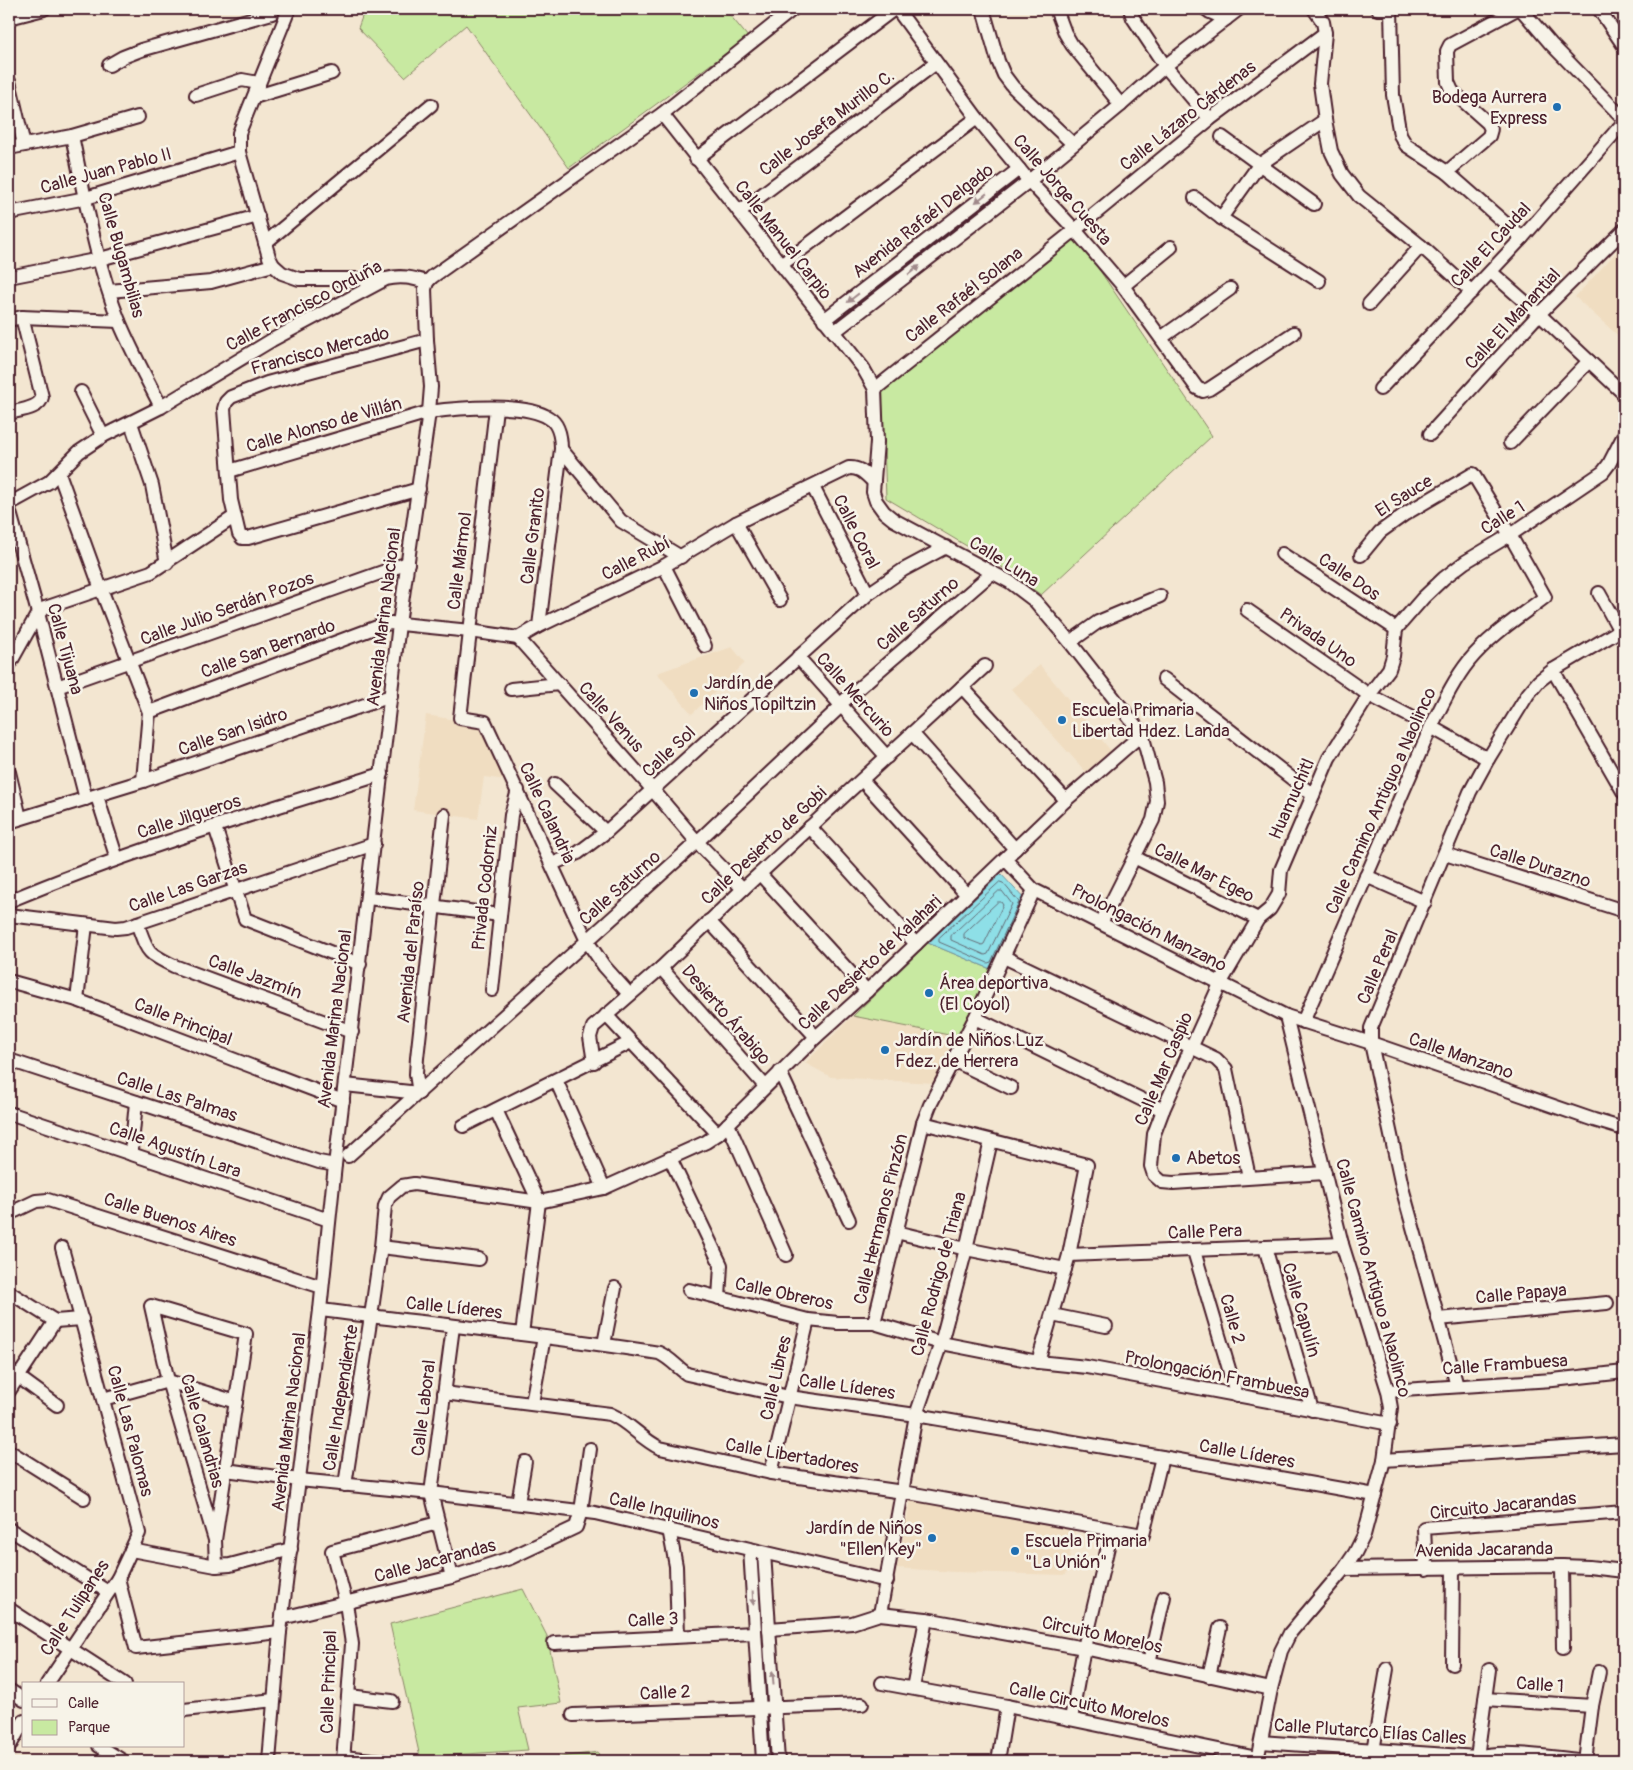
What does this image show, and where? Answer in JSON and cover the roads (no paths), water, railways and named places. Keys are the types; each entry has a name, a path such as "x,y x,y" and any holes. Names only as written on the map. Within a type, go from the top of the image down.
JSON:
{"street":[{"path":"9,18 44,9"},
{"path":"289,9 239,133 239,152 273,266 282,273 299,279 386,279"},
{"path":"427,282 662,114 793,9"},
{"path":"696,159 896,9"},
{"name":"Calle Jorge Cuesta","path":"896,9 977,118 1029,181 1075,230 1123,286 1197,388 1202,391 1210,389 1294,333"},
{"path":"983,9 1004,76 1013,87 1073,144"},
{"path":"1056,9 1065,33 1072,45 1121,105"},
{"path":"1130,9 1133,18 1165,66 1210,120"},
{"name":"Avenida Rafaél Delgado","path":"834,332 1029,181 1165,66 1239,9"},
{"path":"1314,9 1322,22 1325,33 1320,84 1324,120 1331,151 1342,174 1359,196 1421,246 1472,292"},
{"path":"1378,9 1391,9 1393,95 1400,135 1406,145 1448,172 1522,238"},
{"path":"1448,172 1489,136 1491,129 1488,123 1452,91 1448,82 1446,51 1450,45 1519,9 1624,120"},
{"path":"1599,9 1624,46"},
{"path":"1210,10 1226,19"},
{"path":"109,65 123,56 141,50 271,11 281,31"},
{"name":"Calle Lázaro Cárdenas","path":"1075,230 1210,120 1325,33"},
{"name":"Calle Josefa Murillo C.","path":"739,212 936,63"},
{"path":"256,91 332,73"},
{"path":"196,95 242,80 253,82 256,91"},
{"path":"9,82 24,145"},
{"path":"265,243 431,105"},
{"name":"Calle Manuel Carpio","path":"662,114 863,368 875,389"},
{"path":"9,148 72,136 138,117"},
{"path":"781,265 977,118"},
{"path":"1221,218 1259,165 1324,120"},
{"name":"Calle El Caudal","path":"1380,389 1522,238 1624,120"},
{"name":"Calle Bugambilias","path":"72,136 109,291 119,321 161,407"},
{"path":"1222,137 1314,204"},
{"name":"Calle Juan Pablo II","path":"9,213 86,198 239,152"},
{"name":"Avenida Rafaél Delgado","path":"824,320 1019,168"},
{"path":"1195,198 1221,218 1319,281"},
{"path":"9,277 100,259 258,216"},
{"name":"Calle Rafaél Solana","path":"875,389 1075,230"},
{"name":"Calle El Manantial","path":"1430,434 1539,314 1624,230"},
{"path":"1369,304 1421,246"},
{"path":"1123,286 1171,247"},
{"path":"109,291 212,282 273,266"},
{"path":"1491,272 1624,394"},
{"name":"Calle Francisco Orduña","path":"9,504 40,488 59,473 79,452 103,436 161,407 272,340 386,279 410,277 427,282"},
{"name":"Avenida Marina Nacional","path":"269,1761 280,1632 320,1310 335,1164 399,624 430,412 426,340 425,289 427,282"},
{"path":"1161,338 1230,289"},
{"path":"9,320 22,317 119,321"},
{"path":"9,413 37,405 42,397 22,317"},
{"name":"Francisco Mercado","path":"229,471 224,409 226,402 231,397 267,383 426,340"},
{"path":"1510,443 1589,361"},
{"name":"Calle Luna","path":"875,389 877,442 873,492 884,512 894,520 1010,582 1035,601 1070,642 1142,734 1155,782 1157,801 1153,820 1134,857"},
{"path":"82,392 103,436"},
{"name":"Calle Alonso de Villán","path":"229,471 430,412 466,408 496,408 540,413 550,418 556,426 561,449"},
{"name":"Calle Mármol","path":"460,718 496,408"},
{"path":"131,423 152,485 167,563"},
{"name":"Calle 1","path":"1396,629 1423,598 1444,578 1465,562 1510,535 1603,472 1624,435"},
{"path":"561,449 621,520 681,557"},
{"name":"Calle Granito","path":"539,626 561,449"},
{"name":"Calle Rubí","path":"518,638 664,566 736,523 849,468 859,470 874,482"},
{"path":"229,471 234,517 242,538 248,538 419,489"},
{"path":"59,473 101,589 149,712 142,781"},
{"name":"El Sauce","path":"1361,555 1380,532 1399,518 1473,474 1510,535"},
{"name":"Calle Coral","path":"813,487 868,594"},
{"name":"Calle Tijuana","path":"9,509 57,687 91,797 117,859"},
{"path":"9,665 38,613 54,604 151,572 234,517"},
{"path":"736,523 780,600"},
{"name":"Calle Camino Antiguo a Naolinco","path":"1303,1022 1430,727 1452,685 1468,662 1485,644 1545,597 1510,535"},
{"name":"Calle Sol","path":"552,864 578,853 606,832 868,594 903,570 946,548"},
{"name":"Calle Dos","path":"1282,554 1396,629"},
{"name":"Calle Julio Serdán Pozos","path":"57,687 130,663 408,563"},
{"path":"664,566 705,646"},
{"name":"Calle Saturno","path":"348,1156 697,842 843,703 992,573"},
{"path":"1599,593 1622,630"},
{"path":"1070,642 1098,622 1160,596"},
{"name":"Privada Uno","path":"1247,610 1369,695 1417,720"},
{"name":"Calle San Bernardo","path":"149,712 385,624 399,624"},
{"path":"399,624 518,638"},
{"name":"Huamuchitl","path":"1220,984 1258,919 1270,908 1278,894 1281,870 1330,758 1369,695 1389,670 1393,656 1396,629"},
{"name":"Calle Peral","path":"1457,1386 1403,1191 1371,1043 1371,1028 1470,792 1528,694 1539,681 1553,670 1622,630"},
{"name":"Calle Venus","path":"518,638 697,842 743,889"},
{"name":"Calle Mercurio","path":"798,657 843,703 887,756"},
{"name":"Calle Desierto de Gobi","path":"594,1062 590,1038 593,1027 661,968 743,889 984,666"},
{"path":"1553,670 1624,794"},
{"path":"1164,679 1313,794"},
{"path":"511,689 559,684"},
{"path":"962,687 1066,800"},
{"name":"Calle San Isidro","path":"15,820 142,781 391,696"},
{"name":"Calle Calandria","path":"460,718 485,722 587,941 604,966 629,994"},
{"path":"1430,727 1488,759"},
{"path":"912,733 1016,849"},
{"name":"Calle Desierto de Kalahari","path":"381,1247 386,1201 402,1186 408,1184 539,1202 604,1188 706,1142 718,1134 816,1037 867,991 1066,800 1142,734"},
{"path":"9,772 15,820"},
{"name":"Calle Jilgueros","path":"9,901 117,859 382,774"},
{"path":"862,780 967,895"},
{"path":"555,784 606,832"},
{"name":"Privada Codorniz","path":"492,990 511,815 518,790"},
{"name":"Avenida del Paraíso","path":"419,1093 416,1074 417,1058 444,816"},
{"path":"215,827 245,919 360,964"},
{"path":"810,827 916,944"},
{"name":"Calle Las Garzas","path":"9,916 116,928 137,923 374,844"},
{"name":"Calle Durazno","path":"1444,854 1624,911"},
{"path":"1101,923 1134,857"},
{"name":"Calle Mar Egeo","path":"1134,857 1258,919"},
{"name":"Prolongación Manzano","path":"1005,858 1034,890 1286,1016"},
{"path":"760,874 867,991"},
{"path":"1366,876 1425,902"},
{"name":"Calle Hermanos Pinzón","path":"874,1323 923,1123 930,1105 975,1018 1034,890"},
{"path":"368,898 500,915"},
{"path":"709,921 816,1037"},
{"name":"Calle Jazmín","path":"137,923 148,952 155,957 174,966 352,1032"},
{"path":"77,1000 86,925"},
{"path":"1004,956 1216,1059 1226,1068 1249,1177"},
{"name":"Desierto Árabigo","path":"661,968 765,1086"},
{"name":"Calle Principal","path":"9,981 77,1000 343,1101"},
{"name":"Calle Mar Caspio","path":"1220,984 1162,1110 1154,1134 1151,1166 1154,1175 1162,1182 1173,1183 1326,1173"},
{"path":"606,1015 718,1134"},
{"name":"Calle Camino Antiguo a Naolinco","path":"1257,1760 1270,1690 1280,1651 1290,1633 1344,1569 1364,1535 1384,1460 1391,1408 1388,1390 1342,1244 1286,1016"},
{"name":"Calle Manzano","path":"1286,1016 1624,1129"},
{"path":"975,1018 1162,1110"},
{"path":"462,1126 631,1042"},
{"name":"Calle Las Palmas","path":"9,1060 319,1162 335,1164"},
{"path":"953,1060 1011,1088"},
{"path":"780,1072 849,1220"},
{"path":"556,1080 604,1188"},
{"path":"345,1085 419,1093"},
{"path":"131,1154 136,1102"},
{"path":"496,1110 539,1202 522,1334"},
{"name":"Calle Agustín Lara","path":"9,1113 329,1220"},
{"path":"923,1123 1087,1164 1070,1255 1038,1362"},
{"path":"728,1124 786,1255"},
{"name":"Calle Rodrigo de Triana","path":"880,1614 916,1414 941,1343 966,1249 991,1141"},
{"path":"670,1158 721,1265 719,1298"},
{"name":"Calle Buenos Aires","path":"9,1210 15,1211 36,1201 48,1200 322,1287"},
{"path":"896,1232 966,1249 1065,1269"},
{"name":"Calle Pera","path":"1070,1255 1342,1244"},
{"path":"381,1247 479,1259"},
{"name":"Calle Independiente","path":"345,1485 381,1247"},
{"name":"Calle Capulín","path":"1265,1247 1312,1410"},
{"name":"Calle Las Palomas","path":"62,1248 139,1533 131,1550"},
{"name":"Calle 2","path":"1194,1251 1237,1396"},
{"path":"604,1344 615,1288"},
{"name":"Calle Obreros","path":"689,1290 808,1320 838,1323 874,1323 941,1343"},
{"path":"9,1292 55,1321 82,1319"},
{"name":"Calle Papaya","path":"1438,1319 1607,1303"},
{"name":"Calle Calandrias","path":"216,1566 215,1540 168,1381 151,1306 246,1334 236,1402"},
{"name":"Calle Líderes","path":"320,1310 453,1327 544,1336 659,1353 668,1357 680,1370 687,1374 789,1397 916,1414 1375,1495"},
{"path":"1052,1315 1106,1326"},
{"name":"Calle Libres","path":"771,1473 808,1320"},
{"path":"9,1391 14,1373 55,1321"},
{"name":"Calle Laboral","path":"431,1493 453,1327"},
{"path":"532,1404 544,1336"},
{"name":"Prolongación Frambuesa","path":"941,1343 1038,1362 1087,1367 1390,1424"},
{"name":"Calle Frambuesa","path":"1388,1390 1553,1380 1624,1372"},
{"path":"14,1373 57,1405"},
{"path":"102,1399 168,1381 236,1402 215,1540"},
{"name":"Calle Libertadores","path":"444,1393 610,1414 621,1419 650,1444 660,1448 771,1473 903,1492 1143,1535 1162,1457"},
{"path":"1384,1460 1624,1444"},
{"path":"581,1511 590,1450"},
{"path":"9,1451 84,1498"},
{"path":"518,1503 525,1462"},
{"name":"Calle Inquilinos","path":"226,1470 299,1480 431,1493 581,1511 668,1529 886,1581"},
{"path":"431,1493 452,1577"},
{"name":"Calle Jacarandas","path":"282,1618 452,1577 510,1558 576,1527 581,1511"},
{"name":"Circuito Jacarandas","path":"1426,1569 1424,1528 1624,1512"},
{"name":"Calle Principal","path":"343,1759 352,1644 346,1603 332,1551 438,1523"},
{"path":"9,1529 108,1592"},
{"path":"668,1529 676,1566 678,1636"},
{"path":"1071,1719 1084,1648 1112,1530"},
{"path":"750,1549 763,1761"},
{"path":"131,1550 216,1566 230,1565 291,1550"},
{"name":"Calle Tulipanes","path":"48,1682 118,1578 131,1550"},
{"path":"764,1553 778,1761"},
{"path":"1562,1566 1563,1648"},
{"name":"Avenida Jacaranda","path":"1344,1569 1562,1566 1624,1571"},
{"path":"1452,1664 1453,1568"},
{"path":"118,1578 136,1648 280,1632"},
{"path":"1149,1663 1164,1597"},
{"path":"9,1609 122,1682"},
{"path":"769,1628 852,1623 880,1614"},
{"name":"Circuito Morelos","path":"880,1614 926,1619 1084,1648 1270,1690"},
{"path":"913,1688 926,1619"},
{"path":"1209,1676 1220,1628"},
{"name":"Calle 3","path":"554,1643 754,1633"},
{"path":"1373,1751 1387,1669"},
{"path":"1482,1759 1485,1699 1489,1670"},
{"path":"1585,1761 1592,1706 1599,1672"},
{"name":"Calle Circuito Morelos","path":"882,1683 1071,1719 1257,1760"},
{"path":"9,1690 22,1699"},
{"path":"348,1696 392,1701"},
{"name":"Calle 1","path":"1485,1699 1592,1706"},
{"path":"185,1710 274,1700"},
{"name":"Calle 2","path":"573,1715 760,1706 775,1708 862,1704"},
{"path":"998,1761 1007,1706"},
{"path":"9,1747 22,1724"},
{"name":"Calle Plutarco Elías Calles","path":"1260,1742 1482,1759 1488,1754 1543,1756 1585,1761"},
{"path":"102,1748 123,1761"},
{"path":"343,1759 382,1761"}],"water":[{"path":"1001,874 1026,901 993,970 928,943"}],"place":[{"name":"Bodega Aurrera Express","path":"1557,107"},
{"name":"Jardín de Niños Topiltzin","path":"694,693"},
{"name":"Escuela Primaria Libertad Hdez. Landa","path":"1062,720"},
{"name":"Área deportiva (El Coyol)","path":"929,993"},
{"name":"Jardín de Niños Luz Fdez. de Herrera","path":"885,1050"},
{"name":"Abetos","path":"1176,1158"},
{"name":"Jardín de Niños \"Ellen Key\"","path":"932,1538"},
{"name":"Escuela Primaria \"La Unión\"","path":"1015,1551"}]}
